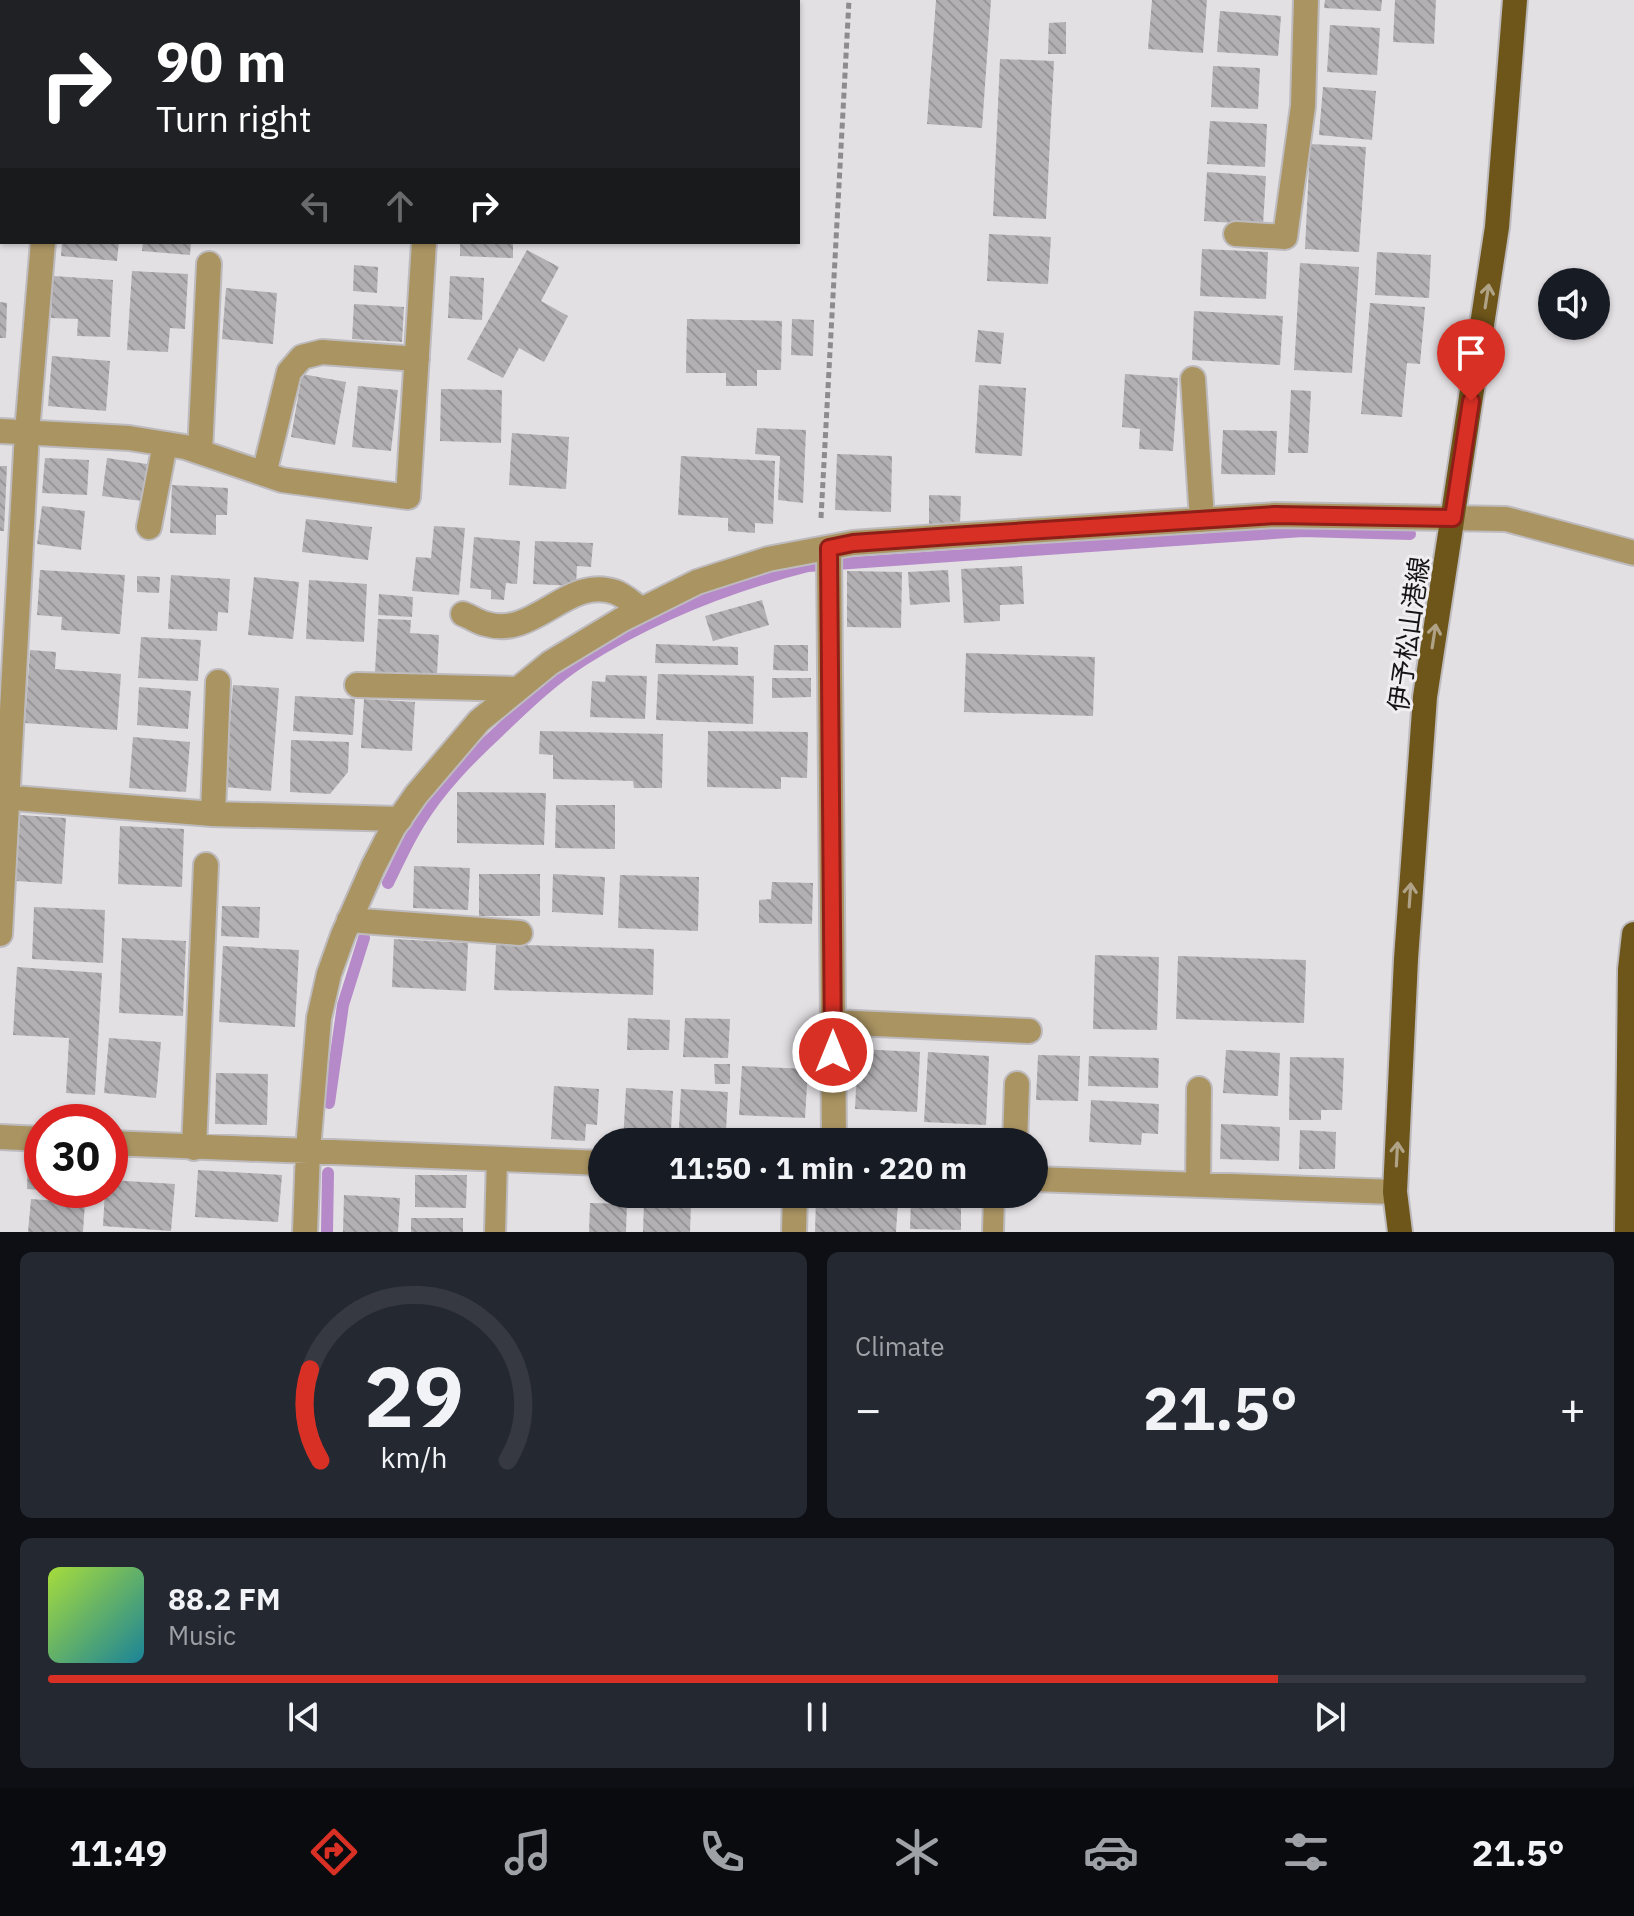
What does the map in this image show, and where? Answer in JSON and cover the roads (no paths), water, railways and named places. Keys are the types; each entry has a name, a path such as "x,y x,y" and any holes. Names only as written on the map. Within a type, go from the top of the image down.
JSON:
{"main road":[{"name":"伊予松山港線","path":"1400,1232 1395,1192 1406,959 1425,697 1497,227 1515,0"},
{"path":"1627,1232 1631,1196 1630,969 1634,934"}],"street":[{"path":"1236,234 1285,237 1303,106 1306,0"},
{"path":"0,934 6,703 43,244"},
{"path":"0,431 129,438 200,452 282,480 408,497 424,244"},
{"path":"200,452 209,264"},
{"path":"264,474 289,372 302,357 322,352 417,359"},
{"path":"1193,379 1202,520"},
{"path":"149,527 165,444"},
{"path":"305,1232 319,1018 329,974 373,867 400,819 479,721 550,663 641,609 697,582 768,559 827,559 853,543 1275,515 1506,519 1634,553"},
{"path":"827,559 834,1128"},
{"path":"463,614 487,625 519,624 580,592 598,590 616,592 641,609"},
{"path":"213,814 218,682"},
{"path":"357,685 516,689"},
{"path":"4,797 213,814 400,819"},
{"path":"194,1148 206,865"},
{"path":"349,920 520,933"},
{"path":"833,1022 1029,1031"},
{"path":"1015,1128 1017,1084"},
{"path":"1198,1185 1199,1089"},
{"path":"0,1137 24,1138"},
{"path":"128,1144 588,1162"},
{"path":"1048,1180 1395,1192"},
{"path":"794,1232 795,1208"}],"lane":[{"path":"495,1232 497,1158"},
{"path":"993,1232 994,1208"}],"waterway":[{"path":"388,883 415,830 446,786 477,752 550,685 583,660 664,616 749,583 808,566 1303,531 1410,534"},
{"path":"329,1103 343,1005 364,938"},
{"path":"327,1232 328,1173"}]}
